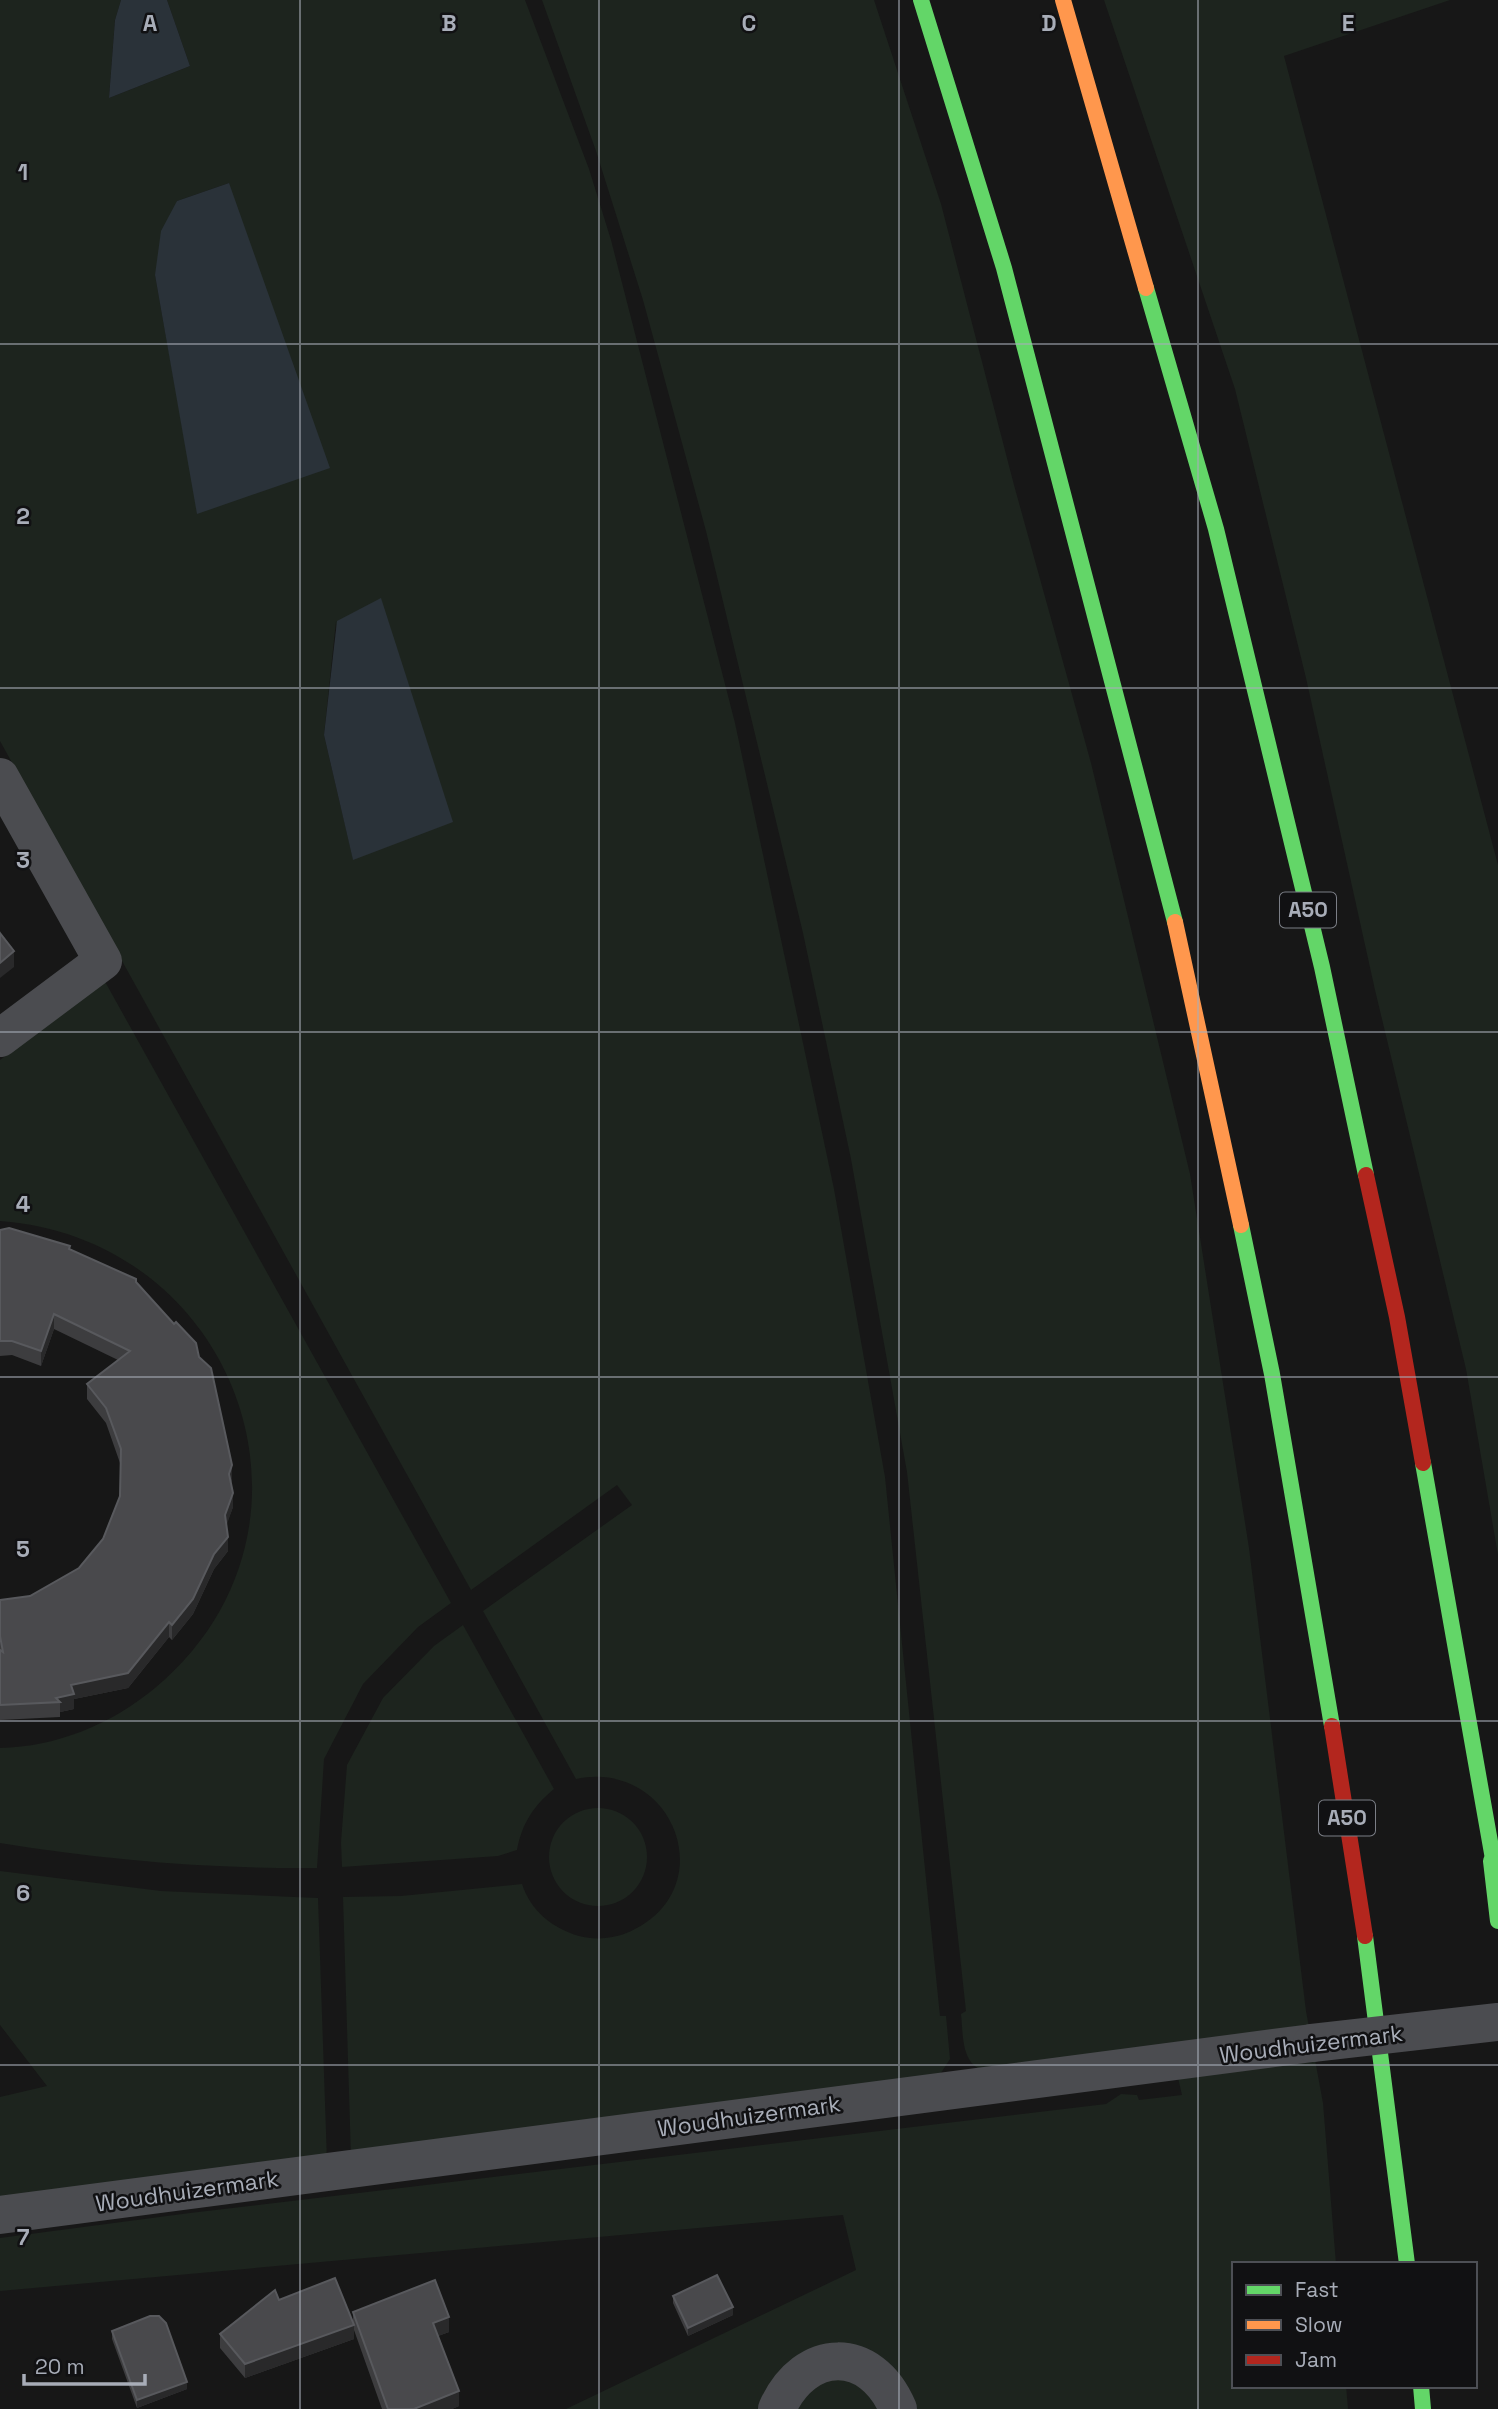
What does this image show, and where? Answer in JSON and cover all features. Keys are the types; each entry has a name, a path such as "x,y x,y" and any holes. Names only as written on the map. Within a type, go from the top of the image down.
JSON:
{"highway":[{"name":"A50","path":"921,0 1004,268 1112,671 1192,988 1272,1374 1354,1854 1406,2262"},
{"name":"A50","path":"1063,0 1216,529 1322,967 1396,1317 1498,1886"},
{"name":"A50","path":"1487,1835 1498,1921"},
{"path":"1421,2388 1423,2409"}],"street":[{"path":"0,777 103,961 0,1038"},
{"name":"Woudhuizermark","path":"0,2215 1312,2043 1498,2022"},
{"path":"777,2409 786,2389 807,2369 824,2362 853,2363 871,2370 889,2387 898,2409"}],"shaded area":[{"path":"0,0 121,0 115,20 109,98 190,66 167,0 525,0 589,169 611,240 735,723 834,1189 885,1477 940,2016 946,2016 950,2059 939,2076 351,2158 343,1897 401,1896 522,1884 531,1902 551,1923 586,1938 608,1938 635,1929 661,1909 676,1884 680,1856 674,1830 660,1806 638,1788 610,1778 576,1779 483,1611 632,1505 617,1485 471,1590 0,741","holes":["229,183 198,514 155,275 177,201","336,621 353,859 324,735"]},
{"path":"121,0 167,0 190,66 109,98 115,20"},
{"path":"542,0 874,0 941,204 1014,485 1091,763 1190,1174 1249,1548 1306,2011 1323,2103 1336,2262 1232,2262 1232,2388 1346,2388 1348,2409 907,2409 862,2355 765,2409 566,2409 856,2270 843,2215 0,2291 0,2238 1106,2104 1121,2094 1137,2095 1139,2100 1182,2095 1172,2052 980,2069 966,2053 961,2014 966,2011 907,1472 851,1159 803,933 706,531 643,300 596,151"},
{"path":"1104,0 1450,0 1284,56 1498,865 1498,1555 1466,1369 1375,990 1306,678 1235,389"},
{"path":"229,183 330,468 197,514 155,275 161,231 177,201"},
{"path":"381,598 453,822 353,860 324,735 337,621"},
{"path":"103,978 451,1603 418,1627 363,1684 324,1759 317,1868 158,1862 0,1843 0,1748 42,1743 82,1731 121,1712 155,1688 212,1624 244,1551 252,1476 238,1402 204,1335 152,1279 83,1240 0,1221 0,1060 79,1001"},
{"path":"463,1625 554,1789 530,1816 517,1850 498,1856 342,1867 341,1842 347,1765 383,1698 434,1646"},
{"path":"598,1808 617,1811 633,1822 644,1838 647,1857 644,1876 633,1892 617,1903 598,1906 579,1903 563,1892 552,1876 549,1857 552,1838 563,1822 579,1811"},
{"path":"0,1871 161,1891 318,1898 327,2161 0,2206 0,2097 47,2086 0,2025"},
{"path":"852,2375 884,2409 788,2409 804,2384"}],"building":[{"path":"0,933 14,951 0,963"},
{"path":"9,1228 70,1246 69,1249 136,1279 174,1324 176,1322 196,1343 199,1357 211,1368 232,1465 229,1474 233,1493 225,1515 228,1537 214,1554 193,1599 172,1625 169,1622 128,1673 71,1685 74,1694 56,1698 60,1702 0,1705 0,1650 3,1652 0,1600 30,1596 79,1568 103,1539 120,1496 121,1449 106,1408 87,1384 130,1351 54,1314 41,1351 12,1341 0,1341 0,1230"},
{"path":"717,2275 733,2307 688,2328 673,2296"},
{"path":"335,2278 354,2325 245,2364 220,2334 275,2290 279,2300"},
{"path":"435,2280 449,2317 433,2323 459,2391 414,2409 388,2409 353,2312"},
{"path":"150,2316 159,2316 166,2323 187,2382 137,2400 112,2331"}],"traffic: fast":[{"path":"921,0 1004,268 1175,922"},
{"path":"1146,288 1216,529 1322,967 1366,1175"},
{"path":"1241,1225 1272,1374 1332,1726"},
{"path":"1423,1463 1498,1887"},
{"path":"1491,1861 1498,1921"},
{"path":"1365,1936 1407,2262"},
{"path":"1421,2388 1423,2409"}],"traffic: slow":[{"path":"1063,0 1146,288"},
{"path":"1175,922 1241,1225"}],"traffic: jam":[{"path":"1366,1175 1397,1317 1423,1463"},
{"path":"1332,1726 1365,1936"}]}
